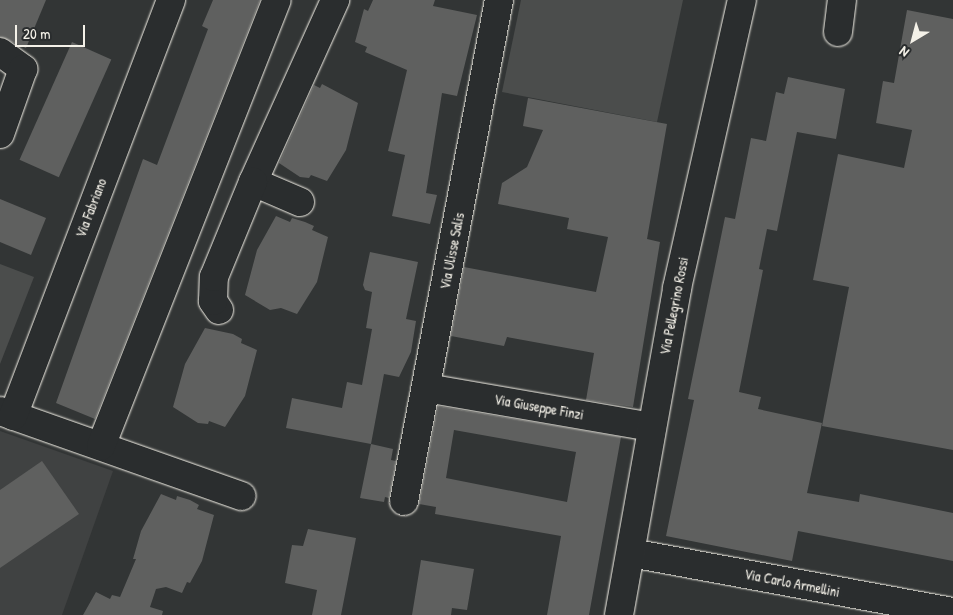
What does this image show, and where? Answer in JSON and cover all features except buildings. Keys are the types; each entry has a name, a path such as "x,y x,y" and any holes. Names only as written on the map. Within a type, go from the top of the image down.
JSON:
{"street":[{"name":"Via Fabriano","path":"171,0 6,413 241,496"},
{"path":"101,446 277,0"},
{"path":"219,310 213,302 214,277 253,182 335,0"},
{"name":"Via Ulisse Salis","path":"404,501 499,0"},
{"name":"Via Pellegrino Rossi","path":"619,615 677,288 742,0"},
{"path":"838,32 842,0"},
{"path":"0,52 23,70 0,134"},
{"path":"253,182 300,202"},
{"name":"Via Giuseppe Finzi","path":"426,388 652,427"},
{"name":"Via Carlo Armellini","path":"631,553 859,605 953,612"}],"shaded area":[{"path":"521,0 683,0 657,122 502,92"},
{"path":"0,264 34,277 0,364"},
{"path":"0,431 113,471 62,615 0,615"}]}
